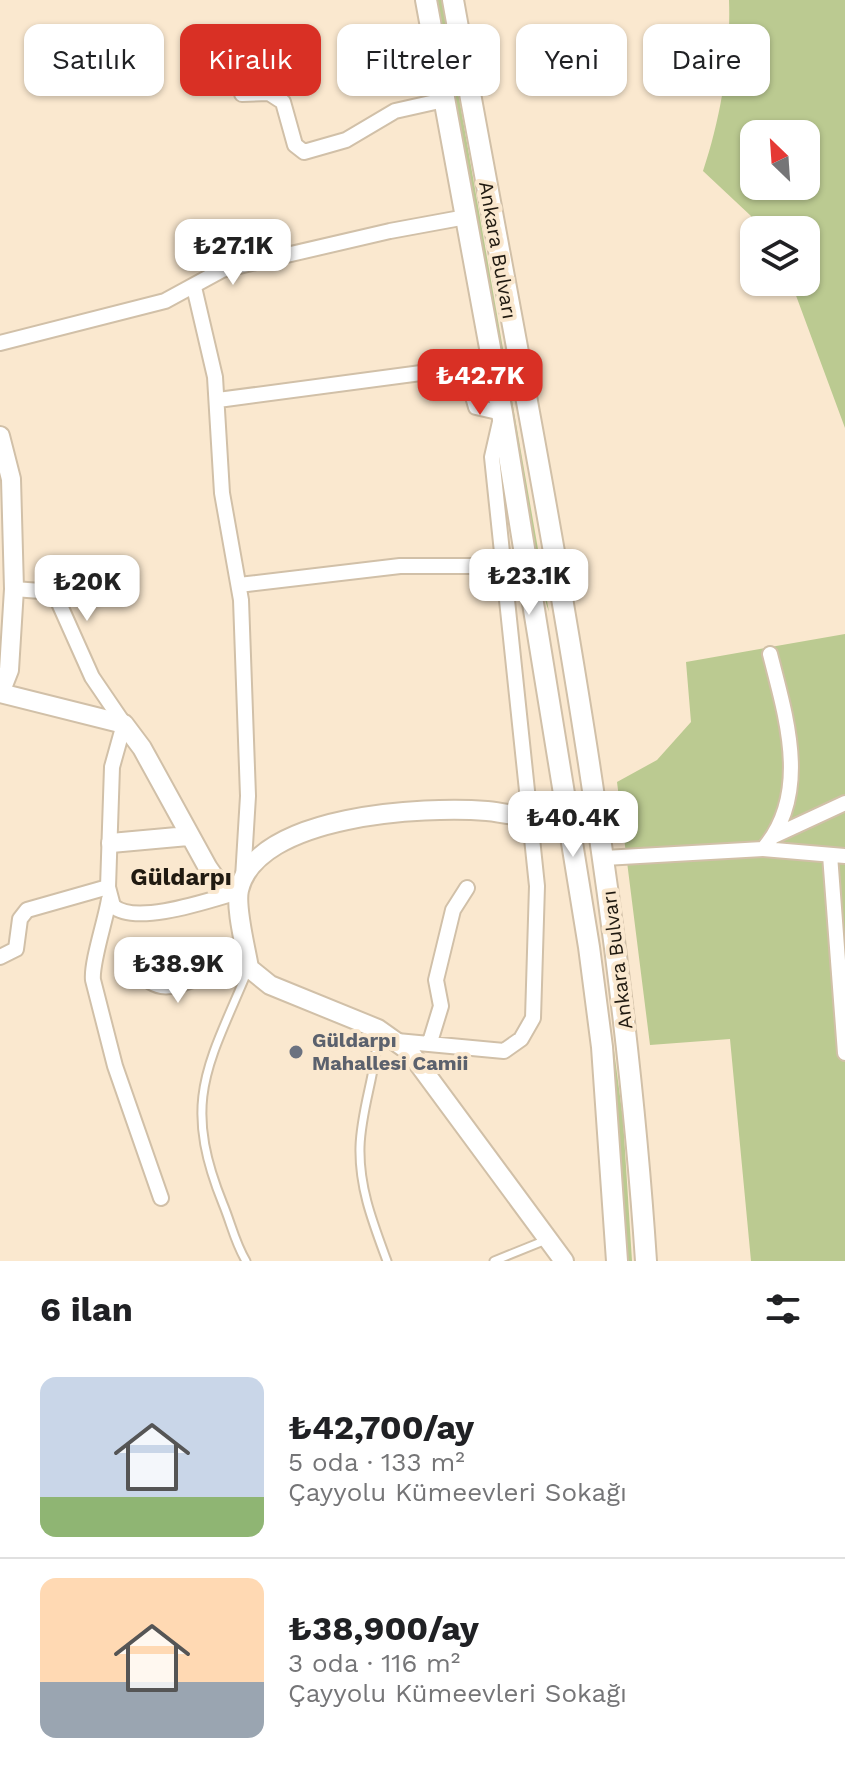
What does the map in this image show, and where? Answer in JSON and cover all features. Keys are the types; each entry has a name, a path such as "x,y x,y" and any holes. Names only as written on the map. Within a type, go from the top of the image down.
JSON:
{"main road":[{"name":"Ankara Bulvarı","path":"426,0 502,413 571,827 602,1047 617,1261"},
{"name":"Ankara Bulvarı","path":"453,0 604,858 633,1094 646,1261"},
{"path":"571,827 604,858"}],"street":[{"path":"274,96 283,102 295,145 304,152 346,140 395,111 444,100"},
{"path":"0,343 156,304 222,270 466,217"},
{"path":"194,287 218,400 222,493 239,585 248,796 240,886 249,968 270,985 378,1029 397,1041 424,1067 564,1261"},
{"path":"218,400 443,369 464,374 476,407 502,413 494,434 492,457 538,910 535,1006 528,1029 513,1046 493,1052 430,1042 397,1041"},
{"path":"0,436 11,479 14,589 9,670 0,693 124,724"},
{"path":"239,585 400,566 504,566"},
{"path":"14,589 54,592 92,677 151,764 188,836 215,878 240,886"},
{"path":"763,849 774,836 789,803 791,750 770,654"},
{"path":"124,724 114,753 108,893 93,980 115,1066 161,1198"},
{"path":"774,836 845,803"},
{"path":"108,893 120,911 134,913 184,906 240,886 256,861 286,839 339,822 465,810 571,827"},
{"path":"111,843 188,836"},
{"path":"604,858 763,849 838,856 845,1053"},
{"path":"430,1042 441,1006 436,980 453,910 467,888"},
{"path":"0,957 16,949 20,919 27,910 108,893"},
{"path":"131,962 149,982 165,988 219,972 249,968"}],"lane":[{"path":"246,1261 212,1178 202,1134 200,1098 213,1055 249,968"},
{"path":"378,1029 360,1145 360,1170 371,1220 387,1261"},
{"path":"494,1261 548,1239"}],"green space":[{"path":"436,0 442,0 446,24 440,24"},
{"path":"729,0 845,0 845,428 796,296 820,296 820,216 751,216 703,171 722,96 770,96 770,24 728,24"},
{"path":"453,96 459,96 549,612 540,585"},
{"path":"845,634 845,1261 751,1261 730,1039 650,1045 617,782 657,760 691,722 686,662"},
{"path":"613,1043 623,1119 632,1261 626,1261"}],"place":[{"name":"Güldarpı Mahallesi Camii","path":"296,1052"}],"district":[{"name":"Güldarpı","path":"181,877"}]}
